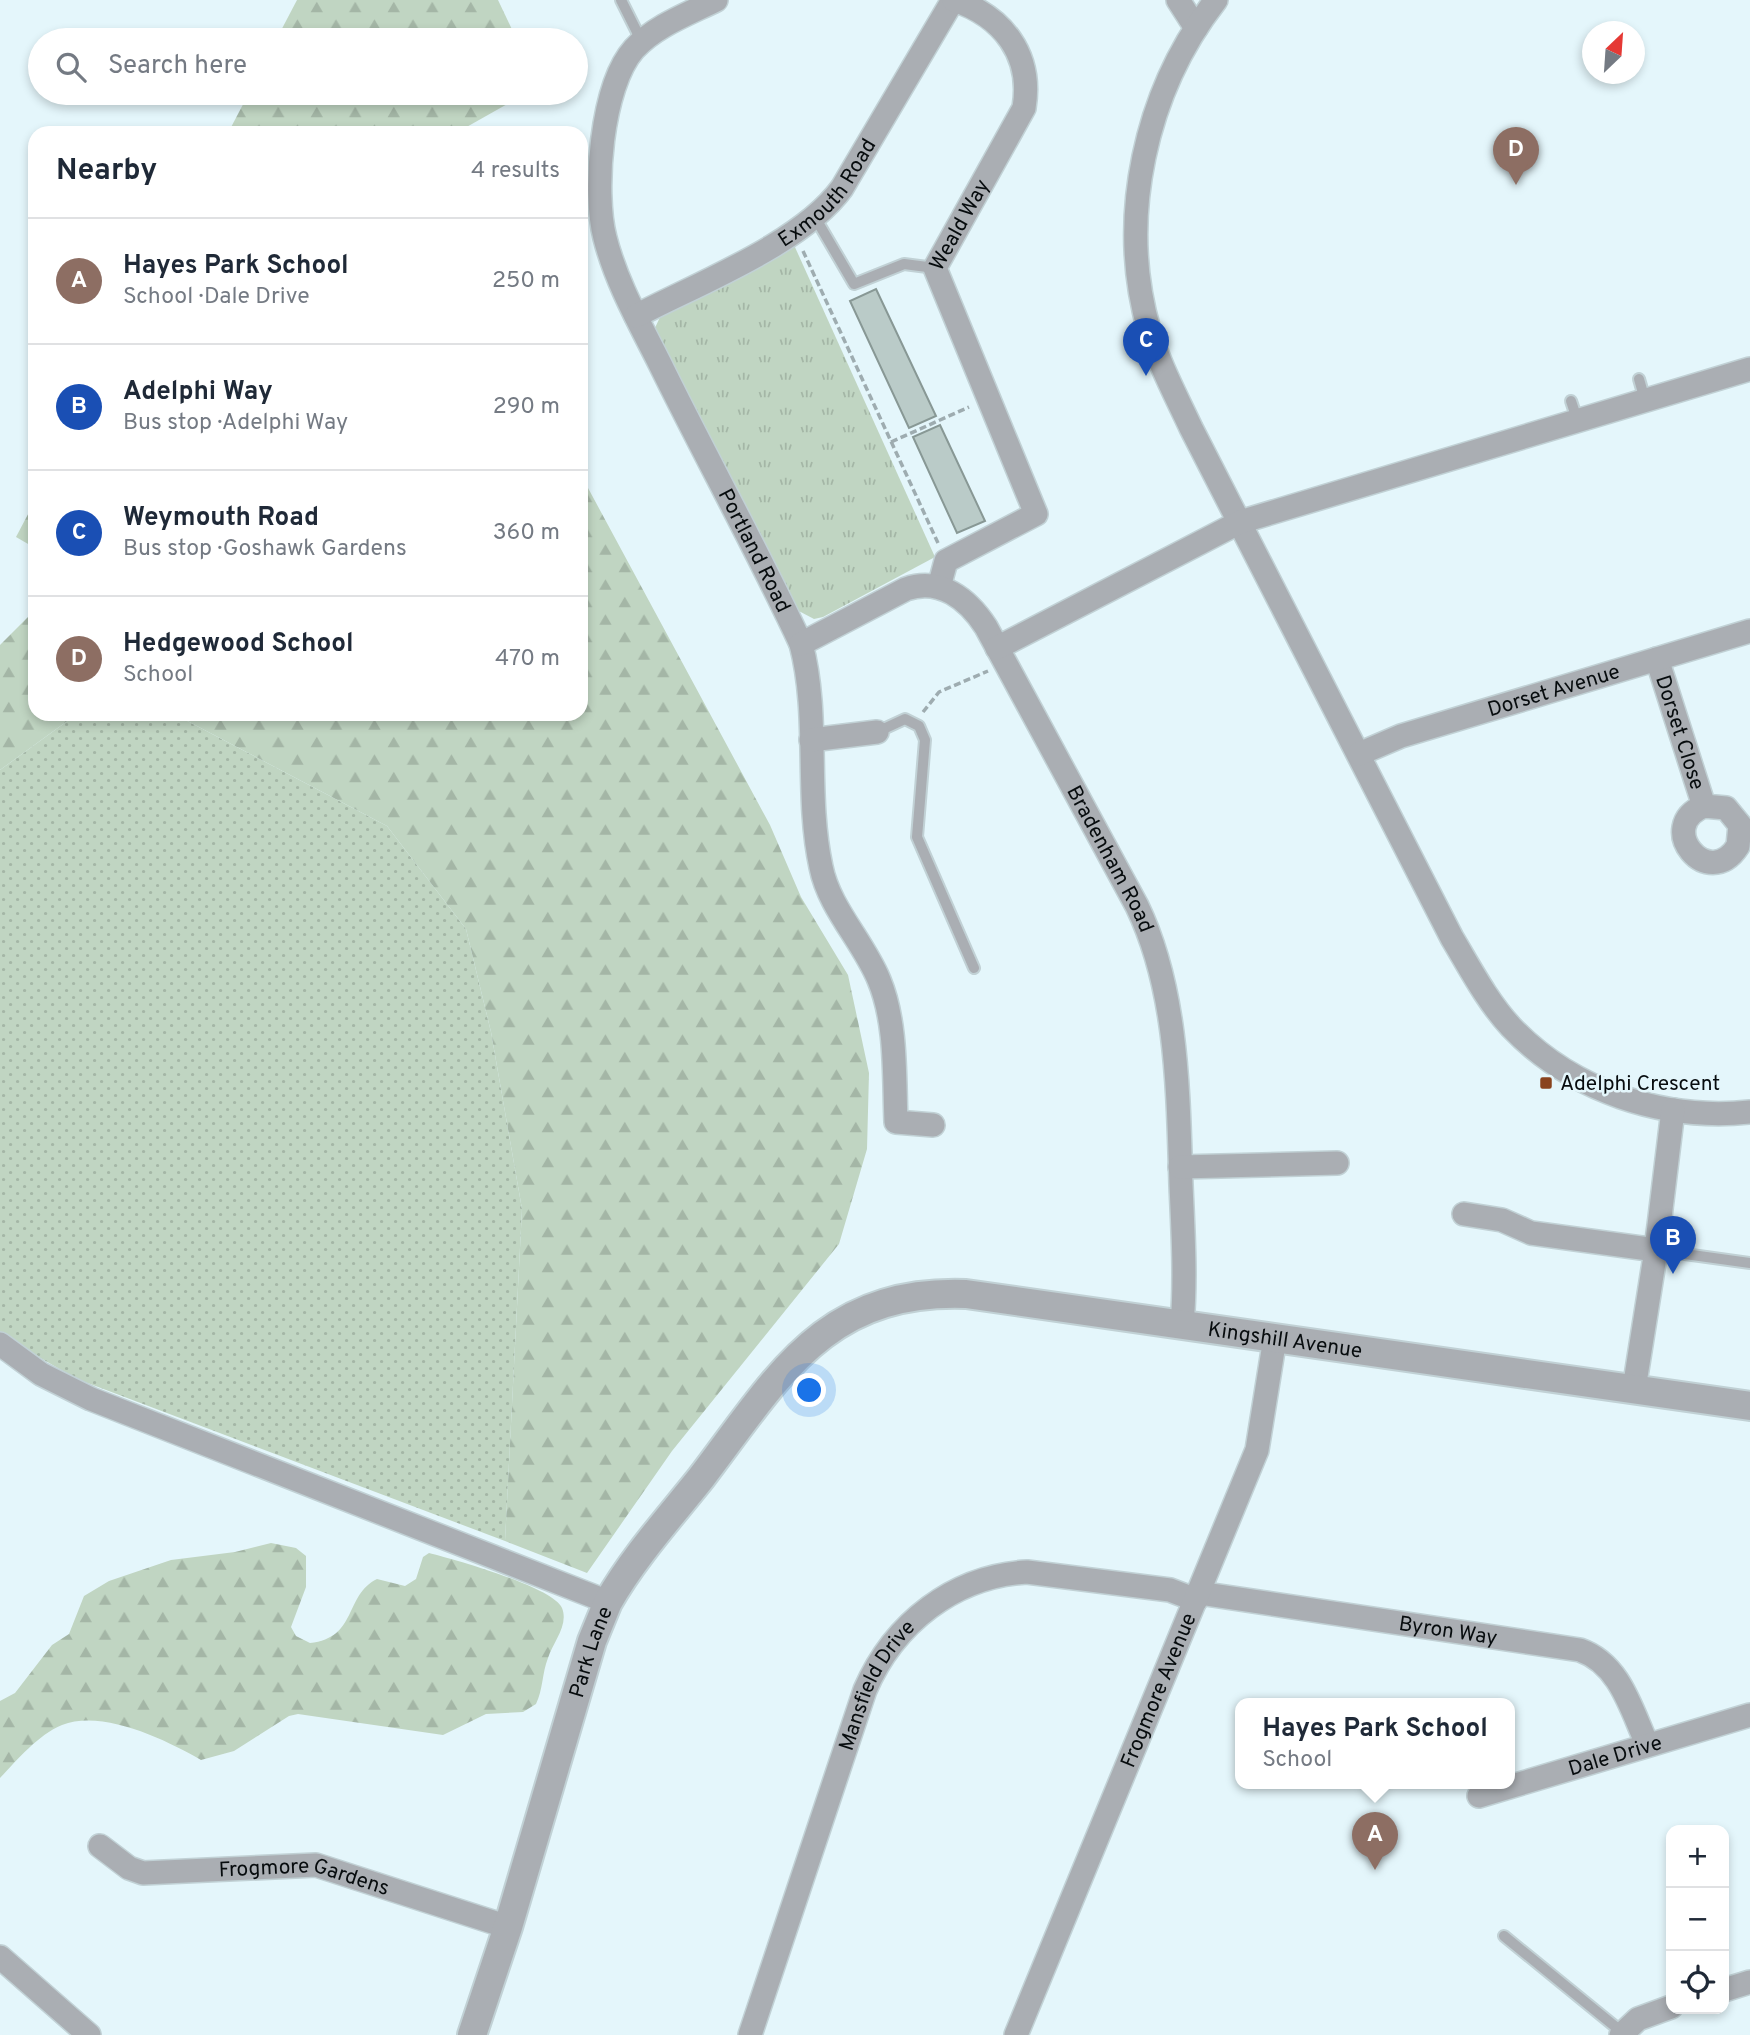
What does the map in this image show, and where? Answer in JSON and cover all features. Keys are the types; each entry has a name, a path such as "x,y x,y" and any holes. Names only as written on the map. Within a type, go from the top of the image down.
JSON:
{"street":[{"name":"Portland Road","path":"716,0 655,31 628,57 616,81 608,114 599,185 605,241 636,316 801,644 808,681 820,865 831,895 859,940 883,993 891,1037 896,1122 933,1125"},
{"name":"Exmouth Road","path":"636,316 795,233 816,219 842,188 953,0"},
{"name":"Weald Way","path":"946,561 1036,514 935,268 1024,107 1026,96 1023,68 1001,26 977,8 953,0"},
{"path":"1178,0 1196,28"},
{"path":"1216,0 1196,28 1163,94 1149,133 1137,211 1139,267 1149,328 1160,362 1452,938 1511,1026 1572,1075 1628,1100 1674,1110 1725,1114 1750,1112"},
{"path":"1002,655 1240,522 1574,410 1642,390 1750,369"},
{"path":"801,644 906,589 939,587 946,561"},
{"name":"Bradenham Road","path":"939,587 972,607 1002,655 1137,906 1154,944 1171,1037 1179,1106 1182,1325"},
{"name":"Dorset Avenue","path":"1359,754 1401,736 1750,631"},
{"name":"Dorset Close","path":"1657,659 1704,806"},
{"path":"811,740 877,732"},
{"path":"1634,1389 1674,1110"},
{"path":"1181,1167 1337,1163"},
{"path":"1464,1214 1502,1220 1531,1233 1656,1250"},
{"name":"Kingshill Avenue","path":"826,1331 880,1303 917,1294 967,1294 1750,1406"},
{"name":"Park Lane","path":"472,2035 508,1927 592,1641 608,1602 771,1387 826,1331"},
{"name":"Frogmore Avenue","path":"1016,2035 1261,1437 1275,1338"},
{"path":"0,1344 41,1374 91,1399 608,1602"},
{"name":"Mansfield Drive","path":"750,2035 865,1690 883,1656 914,1620 935,1602 960,1588 1007,1573 1047,1573 1197,1596"},
{"name":"Byron Way","path":"1197,1596 1580,1650 1597,1658 1613,1673 1647,1744"},
{"name":"Dale Drive","path":"1515,1785 1750,1715"},
{"name":"Dale Drive","path":"1479,1796 1502,1789"},
{"name":"Frogmore Gardens","path":"100,1846 129,1868 143,1873 316,1864 508,1927"},
{"path":"1,1961 89,2035"},
{"path":"1729,1988 1750,1982"},
{"path":"1622,2034 1638,2019 1666,2009"}],"lane":[{"path":"621,0 642,42"},
{"path":"816,219 854,284 904,264 935,268"},
{"path":"877,732 905,719 915,722 925,740 917,836 974,968"},
{"path":"1656,1250 1750,1263"},
{"path":"1504,1936 1622,2034"}],"path":[{"path":"795,233 946,561"},
{"path":"891,442 988,398"},
{"path":"915,722 939,692 1002,655"}],"green space":[{"path":"297,0 498,0 511,28 282,28"},
{"path":"243,105 506,105 468,126 232,126"},
{"path":"794,245 935,557 823,617 814,619 795,609 653,332 662,313"},
{"path":"588,488 770,825 801,897 848,975 869,1073 867,1149 839,1244 672,1451 587,1573 505,1541 522,1209 491,1032 466,929 387,826 187,721 588,721"},
{"path":"28,514 28,544 16,537"},
{"path":"28,617 28,721 67,721 0,770 0,645"},
{"path":"67,721 187,721 387,826 466,929 491,1032 522,1209 505,1541 77,1379 9,1340 0,1332 0,770"},
{"path":"271,1543 296,1548 306,1556 306,1587 291,1627 296,1636 310,1643 336,1633 344,1625 359,1595 377,1579 405,1586 416,1579 423,1557 429,1553 501,1575 541,1591 555,1600 564,1614 560,1633 546,1664 536,1704 523,1712 486,1714 443,1735 298,1714 289,1716 234,1751 201,1760 134,1729 96,1721 78,1721 53,1729 29,1748 0,1778 0,1701 15,1693 52,1645 69,1634 84,1596 109,1581 171,1560 235,1552"}],"building":[{"path":"876,289 936,416 909,428 850,301"},
{"path":"940,425 985,521 957,533 913,437"}],"place":[{"name":"Hedgewood School","path":"1516,185"},
{"name":"Weymouth Road","path":"1146,376"},
{"name":"Adelphi Crescent","path":"1546,1083"},
{"name":"Adelphi Way","path":"1673,1274"},
{"name":"Hayes Park School","path":"1375,1870"}]}
